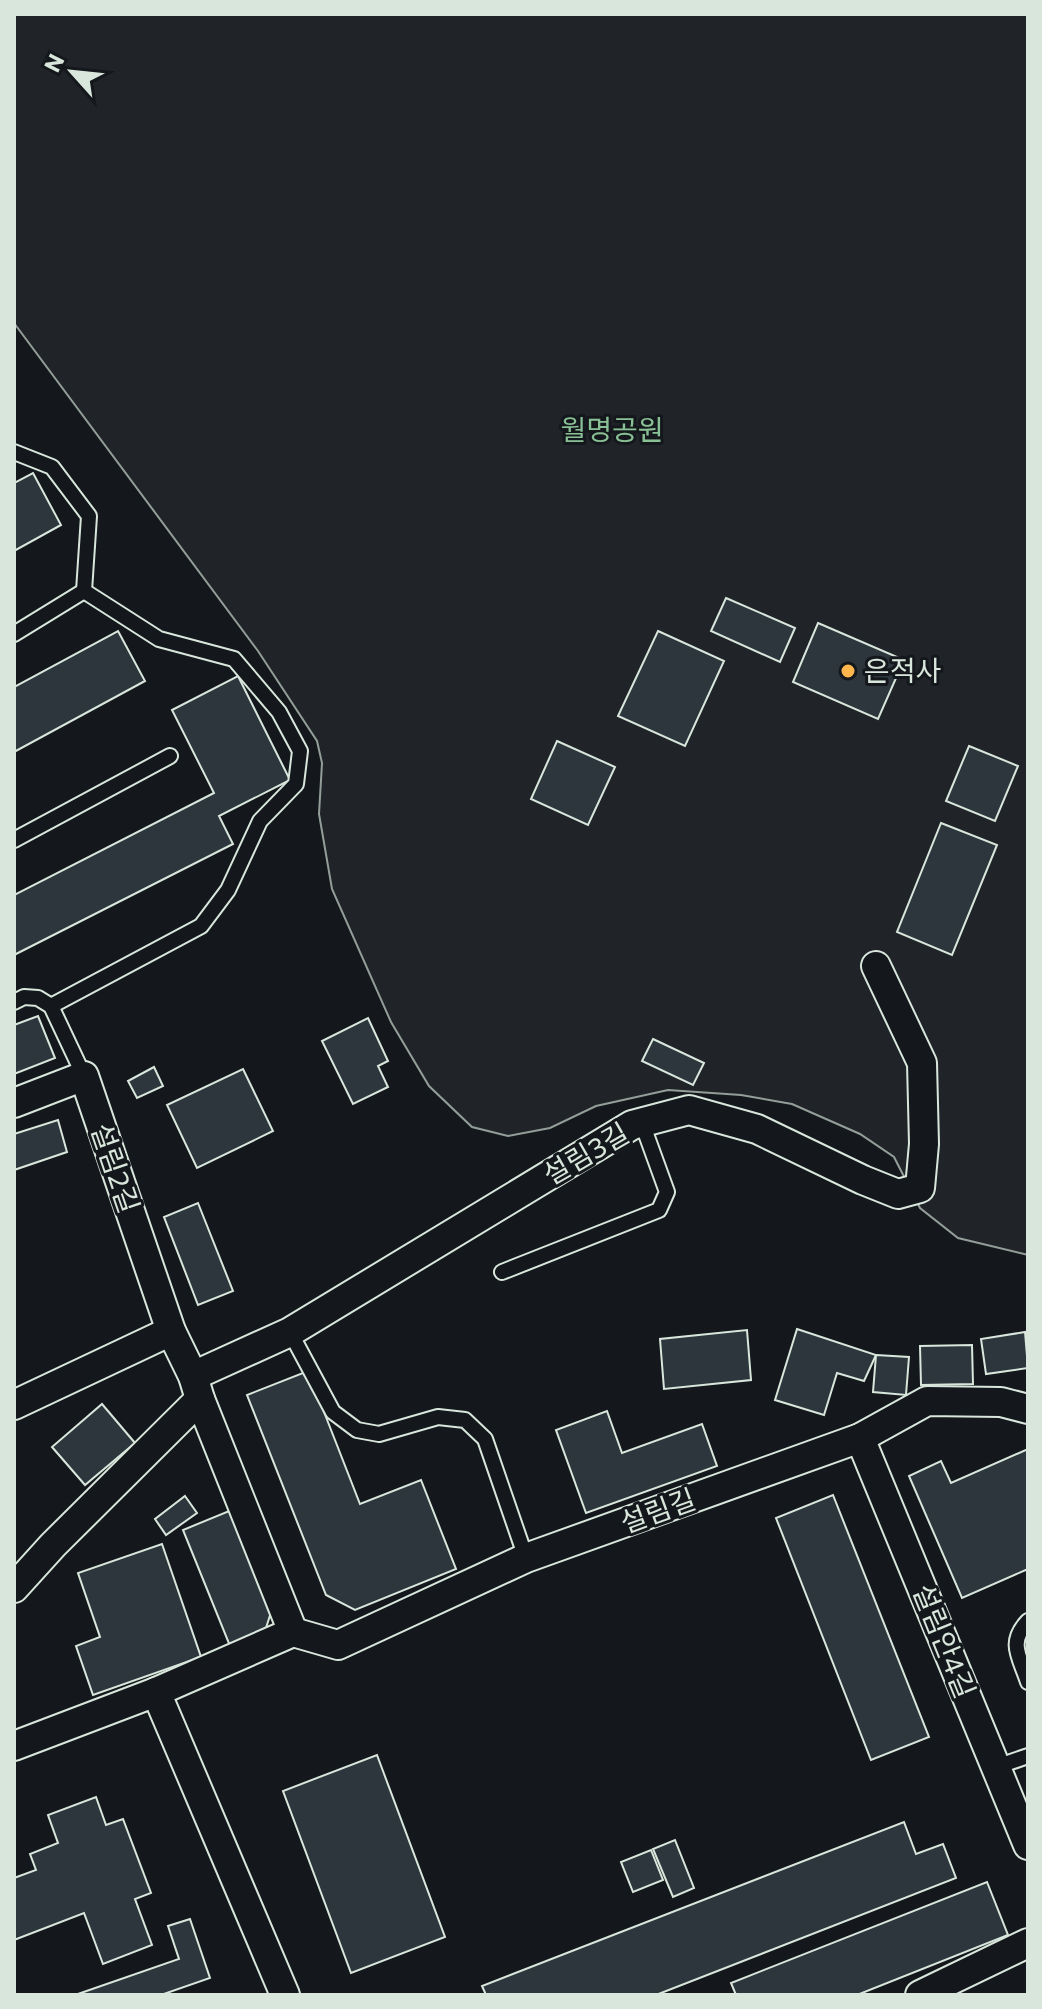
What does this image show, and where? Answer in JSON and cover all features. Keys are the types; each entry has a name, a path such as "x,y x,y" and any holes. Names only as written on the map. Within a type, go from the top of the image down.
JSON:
{"street":[{"name":"설림3길","path":"14,1588 197,1387 632,1125 689,1110 757,1129 898,1194 920,1188 924,1144 922,1063 876,966"},
{"path":"14,1103 84,1076"},
{"name":"설림2길","path":"84,1076 171,1331 197,1387"},
{"path":"14,1405 171,1331"},
{"path":"14,1746 156,1692 293,1632 197,1387"},
{"name":"설림길","path":"293,1632 338,1645 526,1558 860,1438 927,1401 1001,1402 1028,1409"},
{"name":"설림안4길","path":"860,1438 1028,1845"},
{"path":"156,1692 285,1995"},
{"path":"920,1995 1028,1943"}],"lane":[{"path":"14,452 52,467 89,516 84,591"},
{"path":"14,634 84,591"},
{"path":"51,1006 201,926 228,890 260,821 296,784 300,751 279,712 234,659 159,639 84,591"},
{"path":"14,840 170,756"},
{"path":"14,1002 24,997 38,998 51,1006 84,1076"},
{"path":"502,1272 659,1210 667,1192 642,1123"},
{"path":"290,1332 333,1412 357,1430 379,1434 438,1417 465,1420 485,1439 526,1558"},
{"path":"1028,1621 1019,1631 1015,1644 1028,1682"},
{"path":"996,1767 1028,1756"}],"green space":[{"name":"월명공원","path":"14,14 1028,14 1028,1255 958,1238 920,1208 894,1157 860,1134 792,1104 741,1095 668,1090 596,1106 550,1128 508,1136 472,1127 429,1086 391,1022 332,889 319,814 322,763 317,741 258,651 14,323"}],"building":[{"path":"33,473 61,525 14,551 14,483"},
{"path":"726,598 795,628 780,662 711,631"},
{"name":"은적사","path":"818,623 904,660 878,719 793,682"},
{"path":"118,631 145,681 14,752 14,687"},
{"path":"658,631 724,661 685,746 618,716"},
{"path":"238,676 290,780 219,816 233,844 14,955 14,895 214,793 172,710"},
{"path":"557,741 615,767 588,825 531,799"},
{"path":"969,746 1018,766 995,821 946,801"},
{"path":"941,823 997,845 952,955 897,932"},
{"path":"38,1016 55,1058 14,1074 14,1025"},
{"path":"368,1018 388,1061 378,1066 388,1087 353,1104 322,1041"},
{"path":"653,1039 704,1063 693,1085 642,1061"},
{"path":"154,1067 163,1086 137,1098 128,1081"},
{"path":"243,1069 273,1131 197,1168 167,1105"},
{"path":"58,1120 67,1152 14,1170 14,1134"},
{"path":"198,1203 233,1291 198,1305 164,1217"},
{"path":"797,1329 876,1355 864,1381 837,1373 824,1415 775,1400"},
{"path":"747,1330 751,1380 664,1389 660,1339"},
{"path":"1025,1332 1028,1368 986,1374 981,1339"},
{"path":"972,1345 973,1384 921,1385 920,1346"},
{"path":"876,1355 909,1357 906,1395 873,1392"},
{"path":"308,1371 360,1504 421,1480 456,1569 355,1610 326,1595 247,1395"},
{"path":"102,1404 135,1443 85,1485 52,1447"},
{"path":"607,1411 622,1453 702,1424 717,1466 586,1513 556,1430"},
{"path":"1028,1449 1028,1569 962,1598 909,1476 941,1461 951,1483"},
{"path":"833,1495 929,1737 871,1760 776,1518"},
{"path":"185,1496 197,1513 166,1535 155,1519"},
{"path":"234,1509 273,1606 265,1631 230,1646 183,1530"},
{"path":"162,1544 201,1657 93,1695 76,1646 100,1637 78,1573"},
{"path":"377,1755 445,1937 351,1973 283,1791"},
{"path":"96,1797 106,1825 123,1819 151,1893 135,1899 152,1945 103,1964 84,1913 14,1940 14,1878 36,1870 30,1854 58,1843 48,1815"},
{"path":"904,1822 916,1854 943,1844 956,1878 656,1995 486,1995 482,1986"},
{"path":"675,1840 694,1888 673,1897 653,1849"},
{"path":"651,1850 663,1880 633,1892 621,1862"},
{"path":"987,1882 1008,1935 857,1995 736,1995 731,1983"},
{"path":"190,1919 210,1978 161,1995 75,1995 179,1959 168,1926"}],"place":[{"name":"은적사","path":"848,671"}]}
